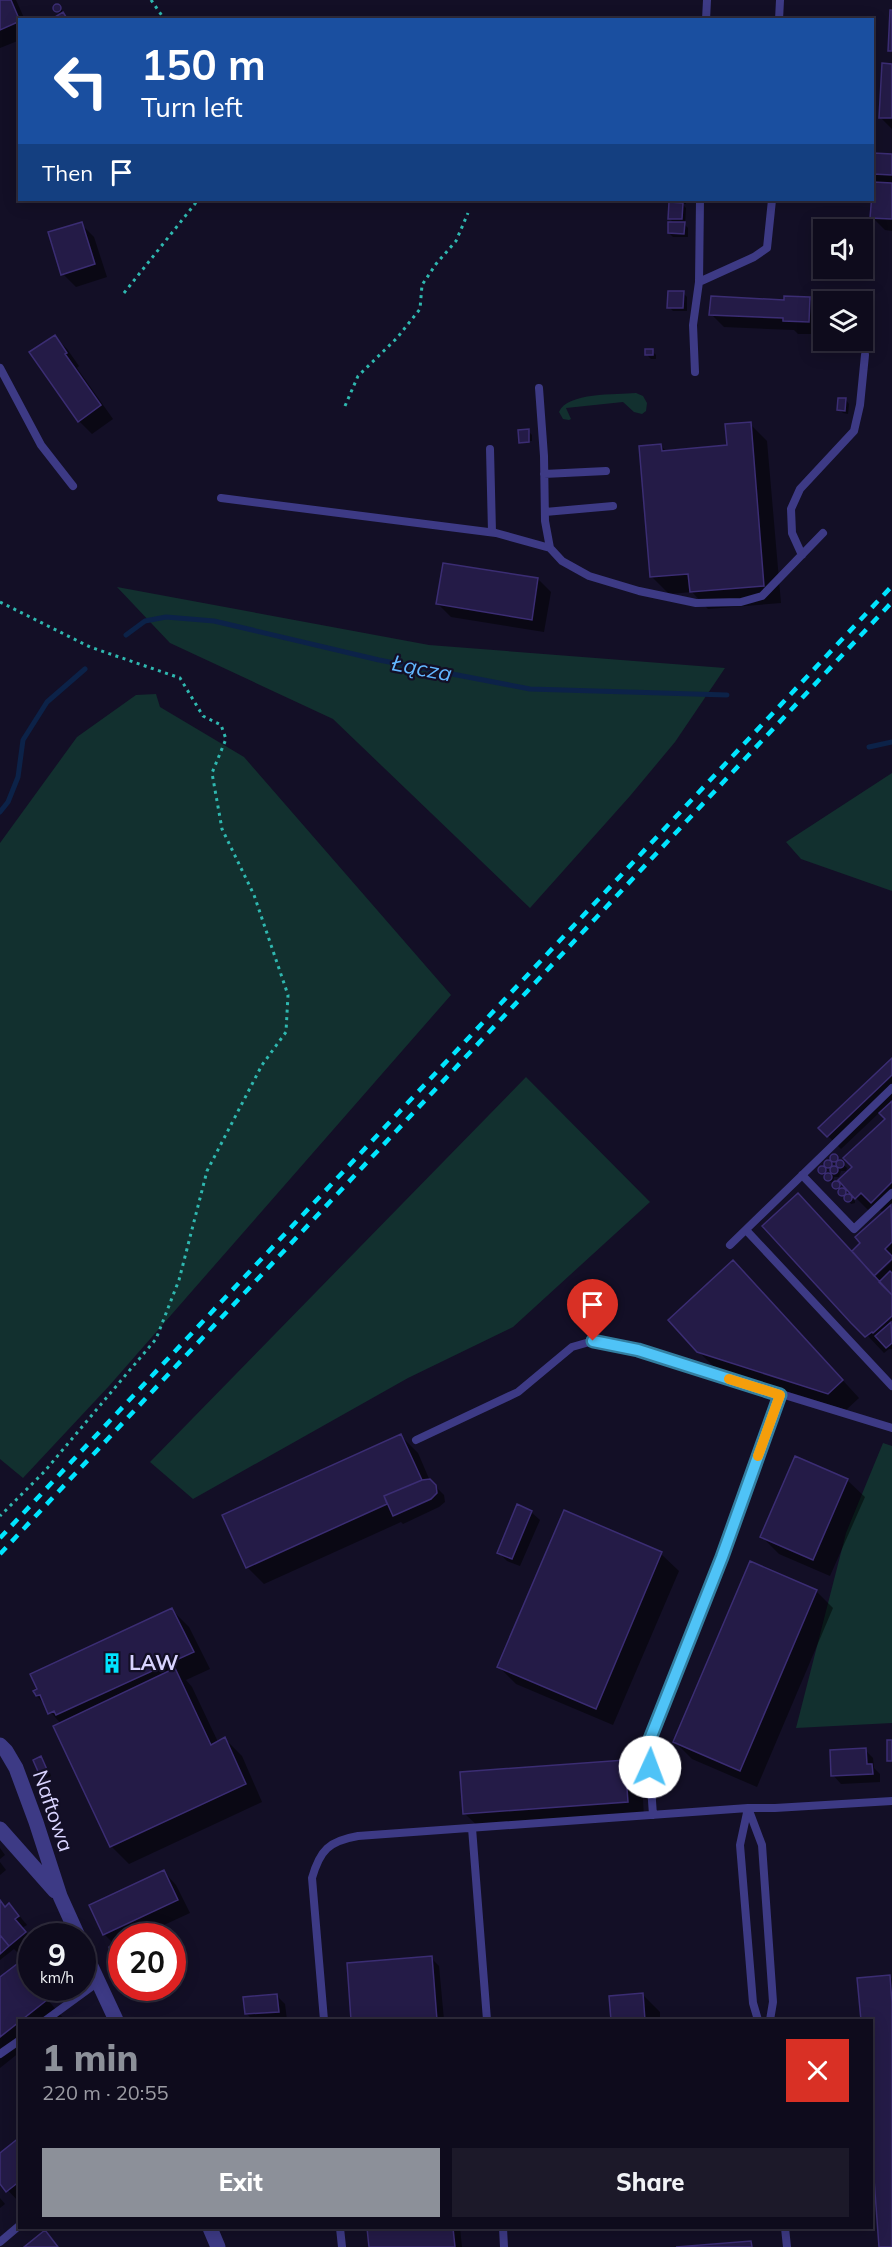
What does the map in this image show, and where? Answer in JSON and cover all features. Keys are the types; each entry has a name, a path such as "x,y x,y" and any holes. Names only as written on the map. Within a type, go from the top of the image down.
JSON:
{"street":[{"name":"Naftowa","path":"0,1745 6,1750 20,1778 60,1896 72,1923"},
{"name":"Naftowa","path":"0,1829 60,1896"},
{"path":"96,1978 116,2019"},
{"path":"210,2229 218,2247"}],"lane":[{"path":"706,18 707,0"},
{"path":"779,18 780,0"},
{"path":"695,372 693,325 699,282 700,201"},
{"path":"699,282 754,257 768,248 772,201"},
{"path":"802,555 792,533 791,509 800,489 854,431 860,405 865,355"},
{"path":"0,368 41,445 73,486"},
{"path":"539,388 545,512 550,548"},
{"path":"490,449 492,532"},
{"path":"544,474 606,471"},
{"path":"221,498 492,532 550,548 562,561 589,576 639,591 696,603 741,602 762,596 824,533"},
{"path":"545,512 613,506"},
{"path":"730,1245 892,1088"},
{"path":"802,1175 854,1229 892,1193"},
{"path":"746,1230 892,1386"},
{"path":"416,1440 518,1392 572,1347 593,1341 638,1350 892,1428"},
{"path":"652,1815 648,1744 722,1557 780,1395"},
{"path":"324,2019 312,1878 316,1863 324,1849 341,1839 748,1808 776,1809 892,1801"},
{"path":"748,1808 740,1845 753,2003 758,2019"},
{"path":"748,1808 762,1845 772,2002 770,2019"},
{"path":"472,1828 487,2019"},
{"path":"47,2019 98,1982"},
{"path":"0,2054 18,2041"},
{"path":"0,2242 18,2227"},
{"path":"340,2229 342,2247"},
{"path":"503,2229 504,2247"},
{"path":"785,2229 787,2247"}],"path":[{"path":"151,0 164,18"},
{"path":"124,293 197,201"},
{"path":"345,406 358,376 397,338 420,309 422,285 456,241 468,213"},
{"path":"0,602 90,646 180,678 203,716 221,725 226,739 212,773 222,829 254,894 288,995 286,1032 262,1065 207,1171 179,1280 156,1339 44,1472 0,1516"}],"green space":[{"path":"636,393 643,396 647,403 646,411 642,414 634,412 623,402 566,408 571,419 569,420 563,419 559,412 572,401 582,398"},
{"path":"117,587 429,645 725,668 675,742 530,908 333,719 170,643"},
{"path":"156,694 160,707 244,757 451,995 109,1386 23,1478 0,1459 0,843 77,737 136,695"},
{"path":"892,773 892,891 801,859 786,842"},
{"path":"526,1077 650,1202 513,1327 408,1378 193,1499 150,1462"},
{"path":"883,1443 892,1446 892,1723 796,1728 846,1533"}],"building":[{"path":"0,0 11,0 19,18 18,22 0,30"},
{"path":"57,4 61,8 57,12 53,8"},
{"path":"890,10 892,10 892,51 888,51"},
{"path":"63,12 67,18 53,18"},
{"path":"882,63 892,64 892,118 879,118"},
{"path":"874,153 892,154 892,175 874,174"},
{"path":"874,182 892,183 892,219 870,218 871,201 874,201"},
{"path":"669,202 683,203 682,219 668,219"},
{"path":"82,222 95,264 61,275 48,232"},
{"path":"668,222 685,222 684,234 668,233"},
{"path":"668,291 684,291 683,308 667,308"},
{"path":"711,296 784,300 784,296 810,297 809,322 783,321 783,318 709,315"},
{"path":"55,335 67,353 65,354 101,405 78,422 29,352"},
{"path":"645,349 653,349 653,355 645,355"},
{"path":"838,398 846,398 845,411 837,410"},
{"path":"751,422 764,586 690,592 688,574 650,577 639,446 661,444 662,451 727,445 725,424"},
{"path":"529,429 529,442 519,443 518,430"},
{"path":"443,563 538,578 532,620 436,604"},
{"path":"892,1058 892,1075 827,1137 818,1128"},
{"path":"892,1101 892,1182 871,1203 861,1193 855,1199 838,1180 852,1167 843,1158 885,1119 879,1113"},
{"path":"834,1154 838,1158 834,1162 830,1158"},
{"path":"828,1160 832,1164 828,1168 824,1164"},
{"path":"840,1160 844,1164 840,1168 836,1164"},
{"path":"822,1166 826,1170 822,1174 818,1170"},
{"path":"834,1166 838,1170 834,1174 830,1170"},
{"path":"828,1173 832,1177 828,1181 824,1177"},
{"path":"836,1181 840,1185 836,1189 832,1185"},
{"path":"842,1188 846,1192 842,1196 838,1192"},
{"path":"798,1193 892,1295 892,1316 865,1337 762,1226"},
{"path":"848,1194 852,1198 848,1202 844,1198"},
{"path":"891,1205 892,1242 885,1249 892,1259 874,1276 852,1251 860,1243 855,1237"},
{"path":"733,1260 843,1380 828,1394 697,1352 668,1320"},
{"path":"890,1271 892,1273 892,1295 879,1282"},
{"path":"891,1322 892,1343 886,1348 875,1336"},
{"path":"401,1434 422,1480 384,1496 387,1504 246,1568 222,1515"},
{"path":"795,1456 848,1479 813,1560 760,1537"},
{"path":"430,1479 436,1485 437,1493 431,1499 393,1516 384,1496 422,1480"},
{"path":"517,1504 532,1511 512,1559 497,1553"},
{"path":"564,1510 662,1552 596,1709 497,1667"},
{"path":"750,1561 817,1590 740,1771 673,1742"},
{"name":"LAW","path":"172,1608 194,1652 56,1715 54,1711 48,1714 40,1695 36,1696 33,1691 37,1689 30,1674"},
{"path":"175,1668 211,1745 225,1737 246,1784 110,1847 53,1726"},
{"path":"887,1740 892,1740 892,1761 887,1761"},
{"path":"866,1748 867,1764 872,1764 873,1774 831,1776 830,1750"},
{"path":"41,1756 48,1772 40,1776 33,1760"},
{"path":"625,1760 628,1802 463,1814 460,1772"},
{"path":"164,1870 178,1900 129,1923 108,1923 108,1933 103,1935 89,1905"},
{"path":"0,1900 5,1907 9,1903 19,1916 15,1919 18,1923 18,1939 9,1946 0,1935"},
{"path":"0,1935 9,1946 0,1954"},
{"path":"432,1956 437,2019 351,2019 347,1963"},
{"path":"17,1964 18,2001 46,2001 23,2019 18,2019 18,2023 0,2037 0,1977"},
{"path":"890,1975 892,2247 879,2247 873,2165 873,2019 861,2019 857,1978"},
{"path":"643,1993 645,2019 611,2019 609,1996"},
{"path":"277,1994 279,2012 245,2014 243,1997"},
{"path":"18,2139 18,2183 6,2192 0,2184 0,2153"},
{"path":"367,2229 453,2229 455,2247 369,2247"},
{"path":"45,2230 58,2247 24,2247"},
{"path":"751,2241 752,2247 676,2247"}],"waterway":[{"name":"Łącza","path":"126,635 145,621 166,617 214,621 379,660 530,689 727,695"},
{"name":"Łącza","path":"0,812 8,802 18,777 23,740 47,702 85,669"},
{"name":"Łącza","path":"869,747 892,742"}],"railway":[{"path":"0,1538 892,586"},
{"path":"0,1554 892,602"}],"slow traffic":[{"path":"729,1379 780,1395 758,1456"}],"place":[{"name":"LAW","path":"112,1663"}],"route":[{"path":"593,1341 638,1350 780,1395 722,1557 648,1744 650,1767"}]}
